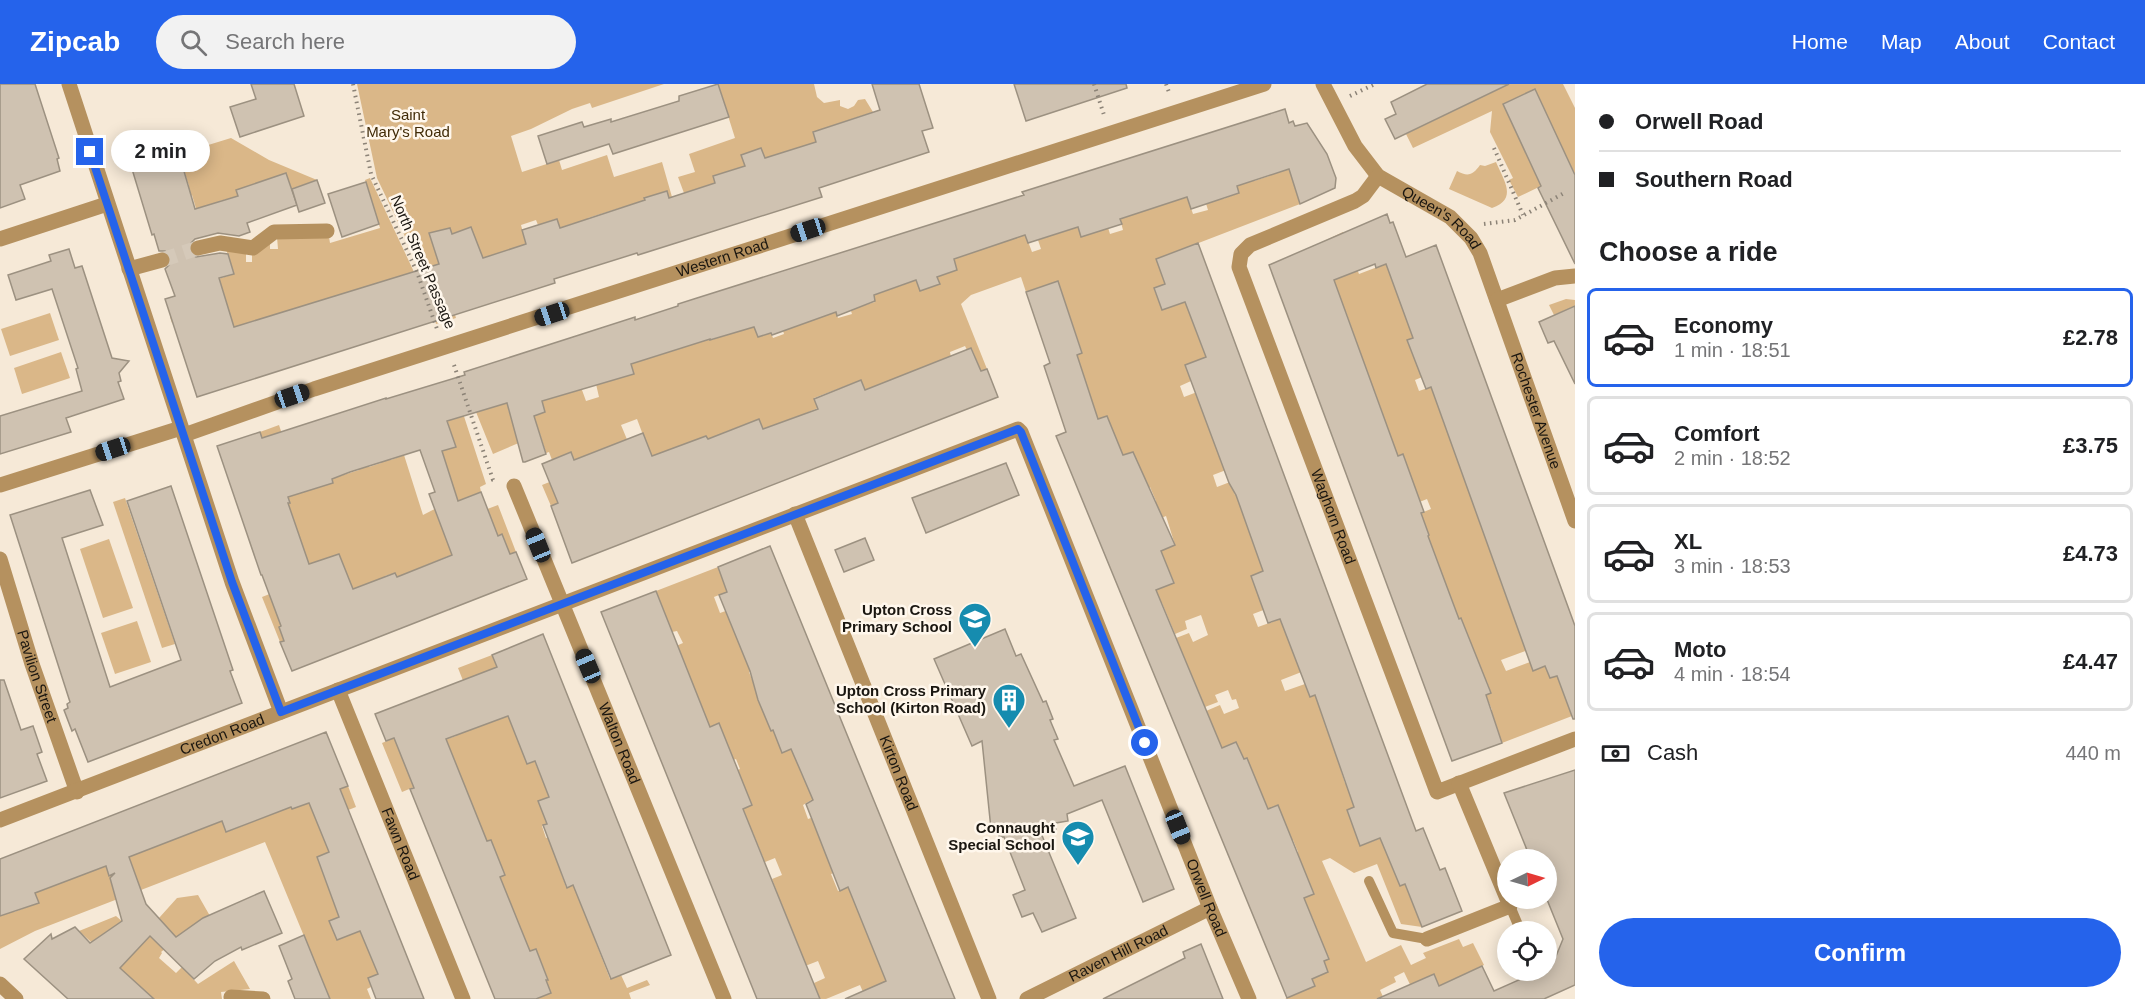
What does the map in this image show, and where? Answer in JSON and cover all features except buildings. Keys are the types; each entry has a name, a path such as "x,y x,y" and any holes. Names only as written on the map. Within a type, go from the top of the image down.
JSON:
{"street":[{"path":"69,84 232,582 281,712"},
{"name":"Western Road","path":"0,485 183,431 448,347 1264,84"},
{"name":"Queen's Road","path":"1323,84 1355,146 1378,176 1450,217 1471,238 1480,253 1497,300"},
{"name":"Waghorn Road","path":"1378,176 1363,196 1355,201 1250,245 1241,254 1239,267 1437,792 1575,739"},
{"path":"0,239 107,204"},
{"path":"198,248 220,243 253,248 274,232 327,231"},
{"path":"129,269 162,260"},
{"path":"1497,300 1555,278 1575,276"},
{"name":"Rochester Avenue","path":"1497,300 1575,521"},
{"name":"Credon Road","path":"0,820 1018,429"},
{"name":"Orwell Road","path":"1018,429 1210,908 1249,999"},
{"name":"Walton Road","path":"514,486 724,999"},
{"name":"Kirton Road","path":"795,514 989,999"},
{"name":"Pavilion Street","path":"0,559 32,664 76,792"},
{"name":"Fawn Road","path":"338,690 463,999"},
{"path":"1459,783 1497,875"},
{"name":"Raven Hill Road","path":"1027,999 1210,908"},
{"path":"1426,939 1502,909"},
{"path":"0,984 16,999"},
{"path":"231,998 263,999"}],"lane":[{"path":"1369,881 1393,933 1426,939"}],"path":[{"name":"North Street Passage","path":"353,84 371,174 417,272 435,327 448,347 493,480"},
{"path":"1094,84 1097,93"},
{"path":"1494,148 1523,216"},
{"path":"1461,226 1515,220 1566,192"}],"green space":[{"name":"Saint Mary's Road","path":"357,84 664,84 592,108 590,103 572,109 511,136 522,172 559,160 562,170 607,155 614,177 662,162 672,197 669,198 667,191 644,198 651,219 623,207 588,218 579,237 574,223 560,228 556,219 538,225 536,220 521,225 526,244 486,275 471,227 452,234 450,228 429,233 456,318 436,324 420,268 377,178"},
{"path":"718,84 814,84 817,97 824,103 840,100 840,106 848,109 858,100 865,99 873,112 813,132 819,151 805,169 798,148 774,155 767,164 761,149 745,166 735,169 740,188 727,172 713,176 715,183 684,193 678,177 695,172 689,154 735,138"},
{"path":"1497,84 1563,84 1575,108 1575,181 1574,174 1535,89 1503,104 1541,186 1518,197 1509,180 1513,178 1490,132 1492,111 1413,148 1406,134 1499,89"},
{"path":"231,138 269,160 317,180 291,189 286,173 236,190 238,196 220,201 227,223 157,245 154,234 198,215 192,195 175,200 172,191 189,186 179,154"},
{"path":"1282,139 1300,204 1157,259 1165,284 1154,289 1162,310 1185,302 1206,357 1186,365 1191,381 1180,386 1184,397 1218,384 1247,462 1213,475 1217,487 1230,482 1235,495 1256,487 1272,529 1251,538 1260,562 1297,597 1253,614 1258,627 1280,619 1322,664 1281,680 1285,691 1305,684 1310,697 1331,689 1329,736 1340,765 1359,764 1341,771 1345,783 1352,781 1372,800 1347,810 1360,846 1414,826 1383,844 1400,886 1405,884 1422,927 1401,924 1377,864 1354,873 1330,858 1322,861 1366,962 1401,945 1411,965 1426,958 1423,953 1459,939 1463,947 1473,943 1484,965 1439,986 1434,974 1416,997 1404,972 1394,977 1396,982 1380,990 1384,999 1285,999 1315,986 1312,979 1328,972 1324,961 1329,958 1324,947 1301,956 1296,944 1319,934 1310,912 1300,900 1314,894 1310,885 1287,857 1298,852 1293,840 1289,841 1268,809 1247,758 1229,766 1240,750 1236,742 1222,748 1206,711 1220,705 1224,714 1239,708 1236,699 1232,700 1228,690 1215,695 1218,702 1205,707 1176,638 1189,633 1193,642 1208,635 1201,615 1185,621 1187,629 1175,634 1162,603 1129,616 1127,607 1153,591 1174,582 1164,559 1145,567 1141,559 1175,545 1166,516 1130,531 1144,506 1156,501 1150,487 1117,501 1146,484 1133,452 1102,464 1120,449 1107,416 1066,432 1063,424 1096,412 1076,355 1082,352 1058,281 1026,292 1021,277 971,295 961,304 987,369 981,371 972,349 967,350 965,346 950,352 951,357 874,413 861,380 814,398 818,408 806,413 815,436 804,440 795,417 770,427 772,452 759,419 725,432 712,450 706,436 581,495 551,506 542,485 607,459 604,448 574,460 571,452 552,460 549,452 546,453 540,434 493,454 476,412 507,403 509,412 533,416 545,412 542,401 569,393 578,379 586,401 599,397 596,384 611,369 614,380 633,374 626,349 653,357 663,354 660,344 707,330 711,340 730,334 750,313 758,337 771,333 773,338 784,334 779,317 832,301 838,318 852,314 842,284 854,280 862,306 875,302 874,295 903,285 895,263 900,262 907,283 916,280 920,291 940,284 937,277 957,270 952,254 1023,228 1032,252 1041,249 1038,240 1078,227 1081,236 1099,199 1110,234 1123,230 1120,219 1187,196 1193,214 1208,210 1203,194 1223,199 1239,193 1232,171 1254,181 1269,176 1264,160","holes":["637,419 646,443 631,449 621,425"]},
{"path":"1496,162 1507,189 1505,200 1500,204 1492,208 1449,189 1457,171 1470,174 1480,165 1485,166"},
{"path":"370,178 414,272 246,348 191,317 172,323 170,317 189,310 183,290 234,274 226,249 246,253 246,262 252,262 252,253 270,240 270,249 278,249 277,237 329,237 330,243 380,228 365,180"},
{"path":"1343,232 1359,274 1401,258 1413,338 1407,340 1414,358 1427,375 1415,380 1419,391 1456,378 1436,399 1444,424 1467,415 1472,428 1449,436 1457,459 1498,498 1474,507 1483,531 1510,533 1487,542 1495,566 1525,571 1500,580 1521,637 1550,642 1501,660 1506,671 1530,662 1533,670 1545,666 1550,678 1557,676 1572,716 1502,743 1496,726 1470,718 1492,710 1486,695 1491,693 1487,682 1461,691 1469,639 1461,619 1437,628 1424,537 1429,535 1421,513 1431,509 1427,499 1417,503 1402,454 1388,460 1372,419 1383,414 1375,392 1353,401 1362,385 1371,382 1346,312 1335,316 1328,256 1322,242"},
{"path":"1566,299 1575,300 1575,306 1554,315 1549,305"},
{"path":"50,313 59,340 10,356 1,329"},
{"path":"61,352 70,378 22,394 14,368"},
{"path":"459,401 486,484 480,487 481,492 453,503 437,515 442,526 498,505 516,552 510,554 502,534 419,568 421,572 398,582 395,573 385,576 386,580 357,598 351,585 292,622 279,627 284,641 280,642 262,597 343,565 295,569 287,504 290,502 284,484 271,464 260,432 279,425 290,458 322,450 337,477 359,470 354,454 363,451 369,467 381,463 380,458 391,460 404,455 423,515 456,498 442,451 455,447 445,412"},
{"path":"125,498 175,644 162,648 113,502"},
{"path":"109,539 133,608 103,618 80,549"},
{"path":"718,567 725,585 752,582 714,597 720,613 734,608 782,657 749,672 753,682 762,678 759,701 771,731 782,727 792,749 835,786 803,805 808,819 819,815 822,823 815,827 820,839 865,861 831,874 838,891 848,887 908,966 866,999 860,985 826,999 819,999 814,983 825,978 818,961 782,975 804,961 781,902 757,912 777,892 772,879 782,875 775,858 741,872 739,867 763,857 753,833 724,831 748,821 743,809 752,805 745,788 729,774 740,769 736,759 716,766 719,723 686,736 705,714 696,692 653,656 683,643 677,631 672,632 656,591"},
{"path":"137,621 151,662 115,674 101,633"},
{"path":"492,655 549,797 538,801 558,819 542,826 546,838 563,831 577,866 561,873 566,887 583,881 596,943 610,979 621,975 627,988 647,980 650,985 629,993 631,999 536,999 551,993 546,980 548,979 536,949 527,952 500,877 491,840 479,844 441,776 402,792 382,743 394,738 428,746 456,736 449,718 471,730 481,726 458,668"},
{"path":"348,786 356,807 317,822 329,852 317,857 339,917 329,921 360,931 378,974 368,978 371,987 367,989 371,999 330,999 265,842 35,931 0,949 0,916 6,892 14,912 38,903 30,882 44,890 182,822 187,834 211,825 218,810 227,832"},
{"path":"198,895 210,916 161,952 159,958 176,973 182,967 198,984 234,961 250,989 221,992 222,999 135,999 144,990 79,931 116,916 141,938 177,898"}],"tunnel":[{"path":"162,260 198,248"}],"place":[{"name":"Upton Cross Primary School","path":"975,648"},
{"name":"Upton Cross Primary School (Kirton Road)","path":"1009,729"},
{"name":"Connaught Special School","path":"1078,866"}],"route":[{"path":"90,152 232,582 281,712 1018,429 1145,743"}]}
